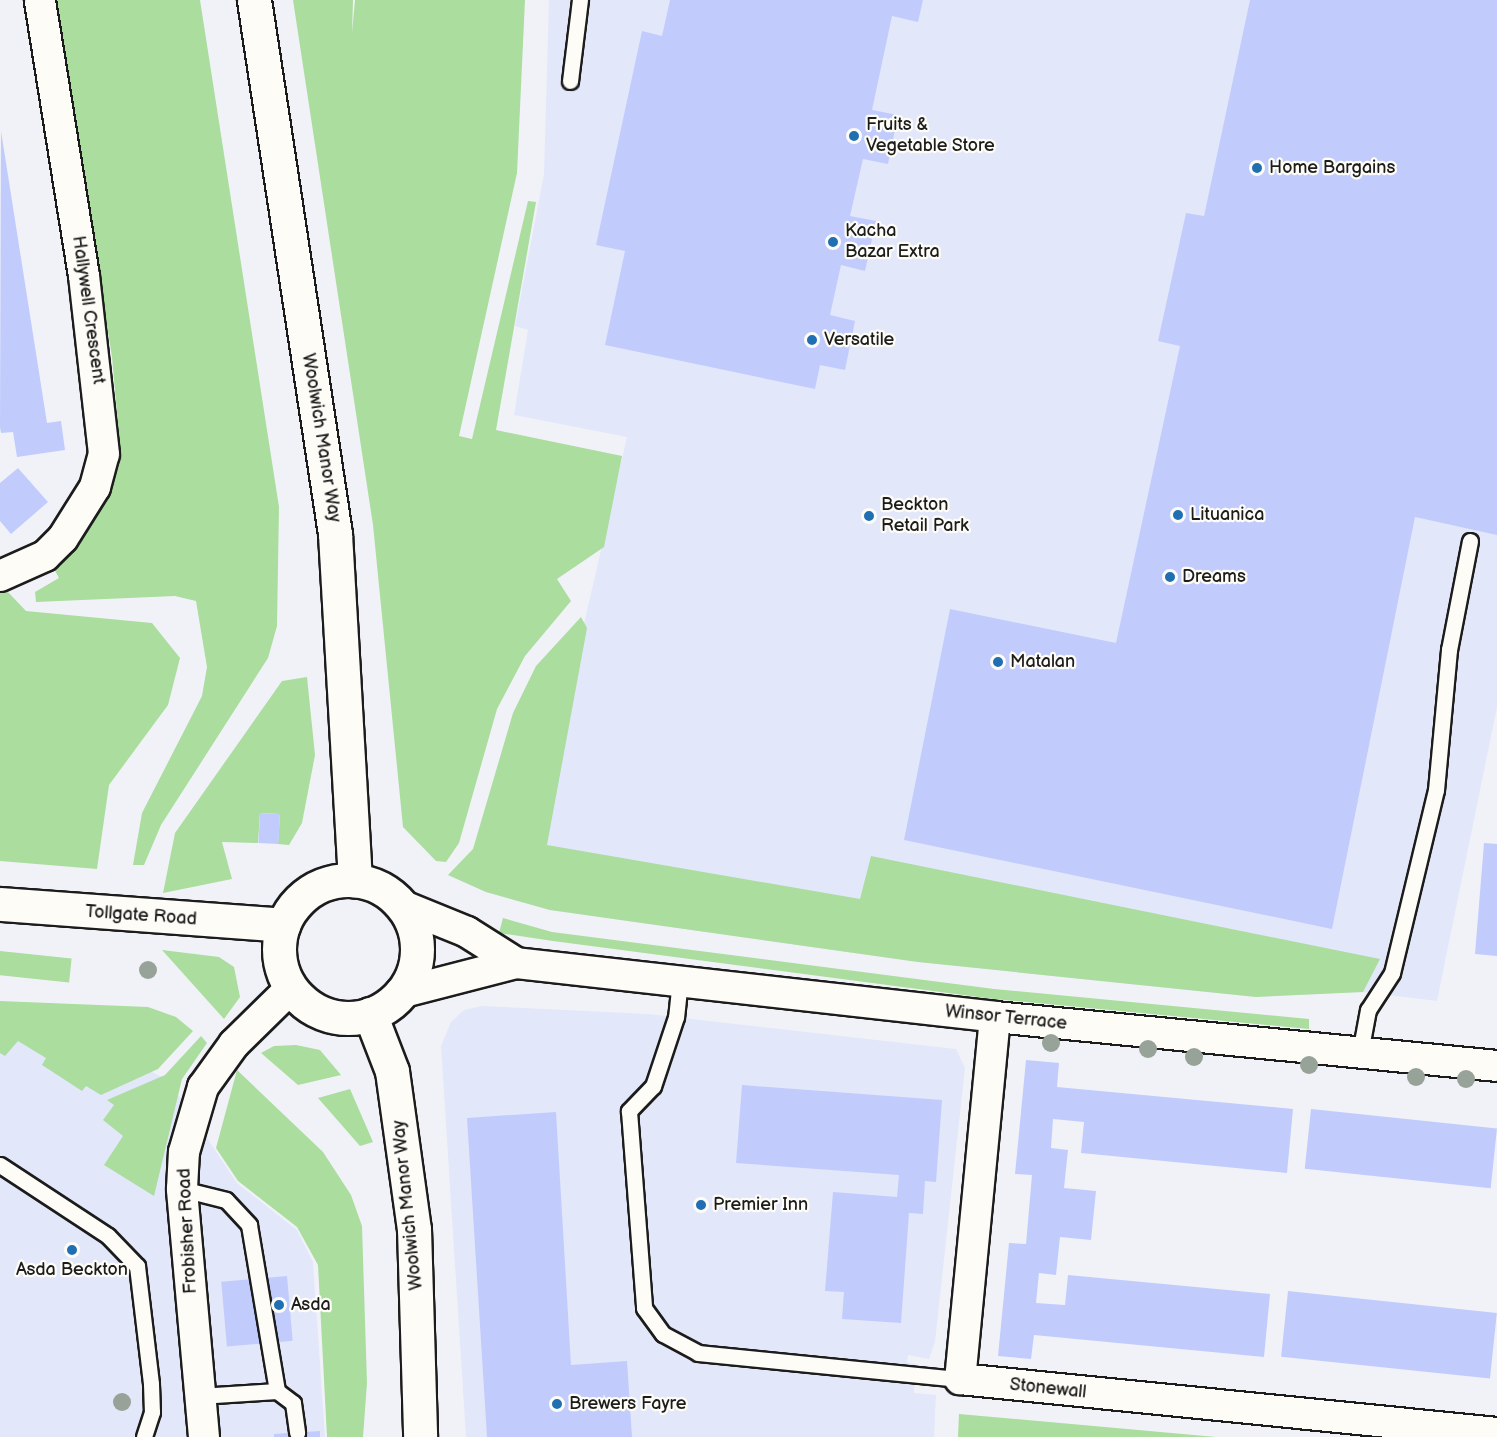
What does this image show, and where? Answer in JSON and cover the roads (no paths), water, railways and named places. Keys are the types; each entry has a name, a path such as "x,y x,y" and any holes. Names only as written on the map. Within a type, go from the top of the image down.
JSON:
{"main road":[{"name":"Woolwich Manor Way","path":"254,0 335,534 355,880"},
{"path":"355,880 390,893 403,906 412,922 417,959 400,993 370,1014 331,1015 313,1009 291,988 280,958 283,925 311,890 355,880"},
{"name":"Tollgate Road","path":"0,904 283,925"},
{"name":"Woolwich Manor Way","path":"370,1014 392,1071 414,1229 420,1437"}],"street":[{"name":"Hallywell Crescent","path":"0,576 45,556 63,538 95,487 104,454 84,276 40,0"},
{"name":"Winsor Terrace","path":"403,906 467,932 516,963"},
{"name":"Winsor Terrace","path":"400,993 516,963 995,1017 1497,1066"},
{"name":"Frobisher Road","path":"204,1437 182,1189 190,1125 203,1088 234,1044 291,988"},
{"path":"960,1379 995,1017"},
{"name":"Stonewall","path":"960,1379 1497,1433"}],"lane":[{"path":"570,81 580,0"},
{"path":"1359,1053 1368,1010 1392,973 1436,790 1449,650 1470,541"},
{"path":"680,980 676,1017 653,1086 629,1111 644,1308 663,1334 698,1353 960,1379"},
{"path":"0,1165 113,1239 137,1266 151,1384 152,1412 144,1437"},
{"path":"182,1189 226,1200 249,1225 277,1391"},
{"path":"200,1396 277,1391 293,1402 297,1433"}],"place":[{"name":"Fruits & Vegetable Store","path":"854,136"},
{"name":"Home Bargains","path":"1257,168"},
{"name":"Kacha Bazar Extra","path":"833,242"},
{"name":"Versatile","path":"812,340"},
{"name":"Lituanica","path":"1178,515"},
{"name":"Beckton Retail Park","path":"869,516"},
{"name":"Dreams","path":"1170,577"},
{"name":"Matalan","path":"998,662"},
{"name":"Premier Inn","path":"701,1205"},
{"name":"Asda Beckton","path":"72,1250"},
{"name":"Asda","path":"279,1305"},
{"name":"Brewers Fayre","path":"557,1404"}]}
